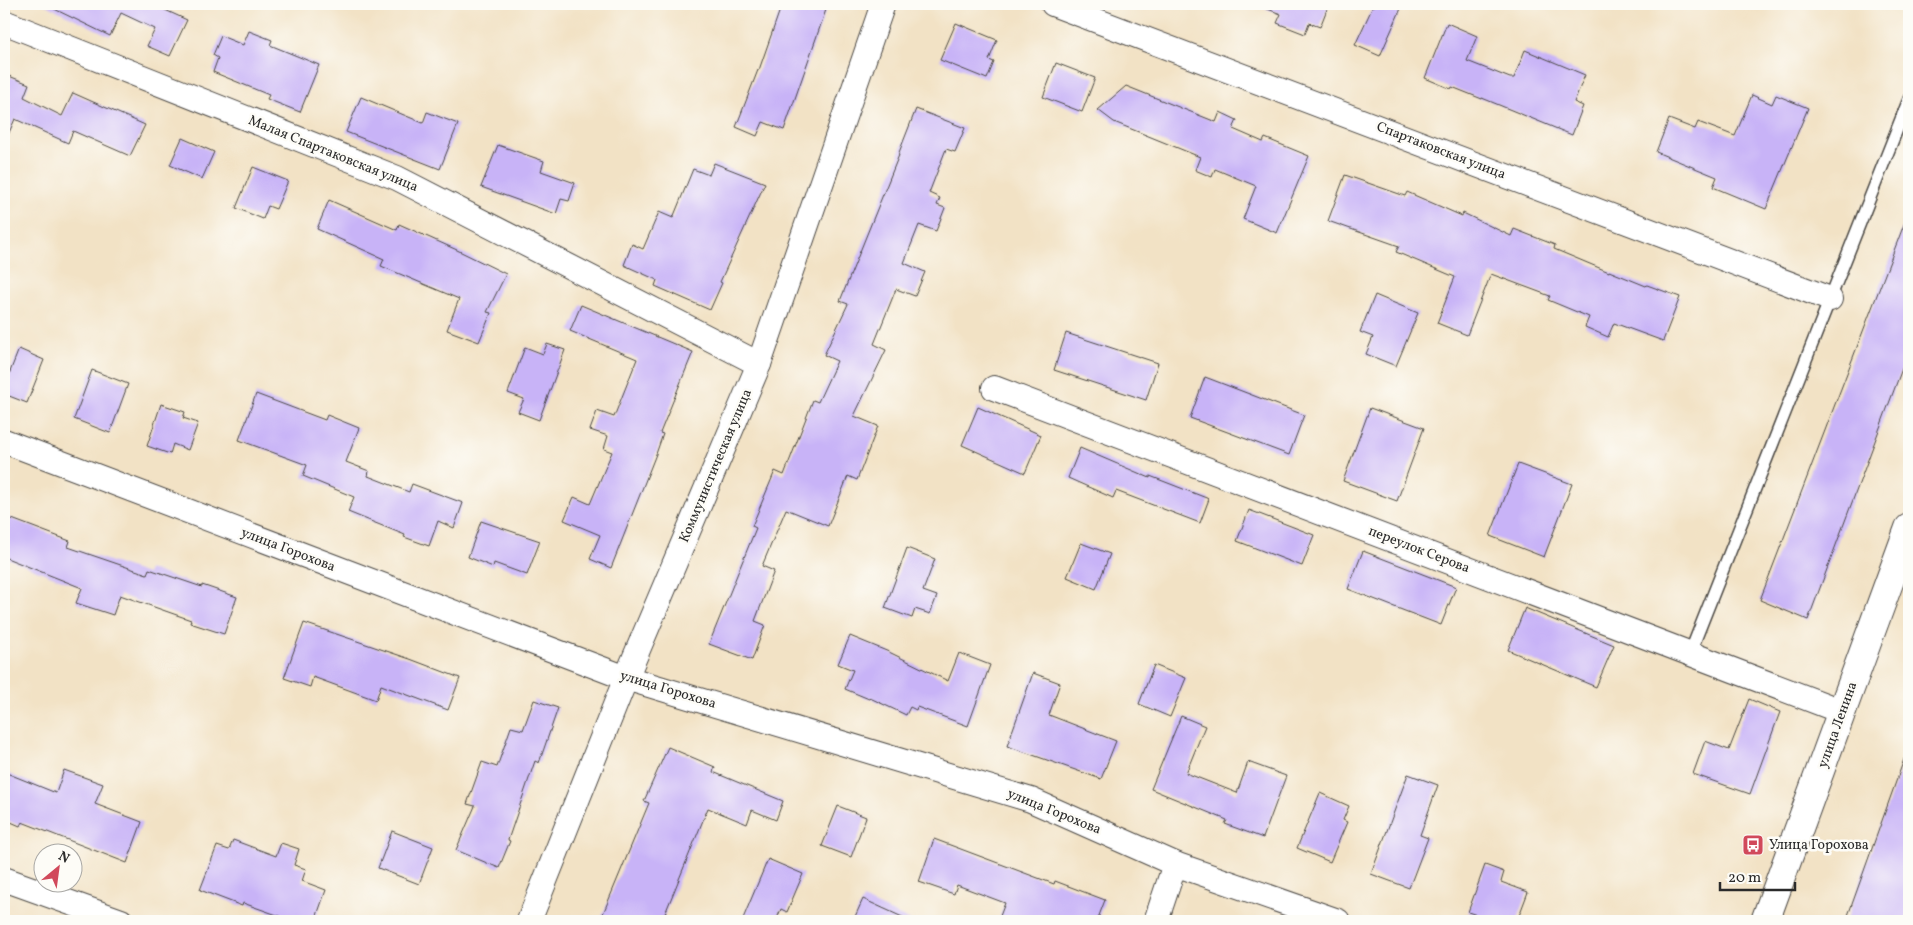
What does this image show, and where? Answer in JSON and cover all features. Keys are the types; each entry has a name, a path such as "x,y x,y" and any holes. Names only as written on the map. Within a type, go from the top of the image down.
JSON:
{"street":[{"name":"Коммунистическая улица","path":"530,921 626,678 759,364 883,4"},
{"name":"Спартаковская улица","path":"1053,4 1830,299"},
{"name":"Малая Спартаковская улица","path":"4,22 397,178 759,364"},
{"name":"переулок Серова","path":"994,388 1843,712"},
{"name":"улица Горохова","path":"4,441 626,678 1032,800 1175,864 1338,921"},
{"name":"улица Ленина","path":"1765,921 1909,528"},
{"path":"1156,921 1175,864"},
{"path":"4,879 121,921"}],"lane":[{"path":"1690,653 1909,99"}],"building":[{"path":"44,4 152,4 187,20 170,56 147,46 155,29 121,13 110,36"},
{"path":"782,4 828,4 784,130 763,122 757,136 736,127 759,70"},
{"path":"1263,4 1329,4 1320,27 1309,23 1305,34 1277,23 1281,14 1262,7"},
{"path":"1374,4 1403,4 1380,56 1355,45"},
{"path":"956,23 997,40 989,60 994,62 987,79 940,60"},
{"path":"1447,23 1477,36 1467,61 1510,78 1514,78 1525,50 1585,75 1574,102 1583,106 1572,135 1482,98 1452,87 1451,89 1425,78"},
{"path":"249,31 272,40 270,45 319,65 300,112 267,99 269,95 213,72 218,58 213,55 221,36 243,45"},
{"path":"1056,63 1095,78 1082,112 1043,97"},
{"path":"4,74 29,84 24,97 62,116 73,93 145,125 130,156 73,131 68,143 15,119 4,144"},
{"path":"1126,86 1216,122 1220,112 1237,120 1233,129 1263,142 1265,138 1309,156 1277,233 1243,219 1256,186 1215,169 1212,177 1195,170 1200,157 1114,122 1098,110"},
{"path":"1752,95 1772,104 1776,95 1808,108 1766,209 1713,187 1717,177 1656,152 1669,119 1695,129 1698,122 1735,136"},
{"path":"361,97 423,123 427,112 458,124 440,169 346,132"},
{"path":"916,109 965,128 955,152 946,149 929,193 940,198 937,205 945,208 936,231 919,225 904,263 925,272 915,296 896,289 874,344 886,350 854,416 878,426 857,480 848,476 828,526 786,509 762,566 774,571 755,621 765,625 752,660 709,644 756,528 752,526 775,471 784,475 813,400 818,402 837,361 824,355 848,304 840,301"},
{"path":"182,138 214,152 202,179 170,165"},
{"path":"498,145 544,161 541,171 575,183 569,201 561,199 556,214 481,187"},
{"path":"714,163 765,183 720,282 722,283 710,310 655,286 657,280 624,265 632,244 643,249 659,212 673,218 693,169 709,175"},
{"path":"253,167 288,181 276,209 268,206 263,219 236,208"},
{"path":"1345,175 1405,196 1407,192 1462,216 1463,213 1511,236 1514,229 1555,245 1554,249 1609,272 1680,297 1663,341 1614,323 1608,337 1585,327 1589,317 1548,300 1550,296 1491,274 1467,335 1437,323 1455,277 1396,252 1399,246 1328,221"},
{"path":"329,200 397,230 399,224 506,274 487,312 491,313 479,342 447,330 459,299 381,266 384,259 317,229"},
{"path":"1908,214 1909,350 1808,620 1760,600"},
{"path":"1375,295 1418,313 1396,366 1366,354 1373,337 1360,332"},
{"path":"581,305 693,352 660,433 663,434 656,454 611,568 590,559 600,535 564,520 574,497 590,504 612,452 604,449 608,436 590,430 597,411 614,417 637,359 570,331"},
{"path":"1066,333 1158,363 1146,400 1054,370"},
{"path":"547,344 565,350 539,420 518,412 524,399 508,393 525,347 543,354"},
{"path":"19,349 44,360 27,403 4,394 4,387"},
{"path":"92,370 128,384 110,433 74,419"},
{"path":"1205,377 1304,415 1289,455 1190,418"},
{"path":"256,394 325,420 327,415 359,428 346,462 369,471 368,476 409,492 412,484 463,503 454,528 438,521 429,546 404,537 405,535 348,512 354,497 303,476 307,465 239,440"},
{"path":"161,404 185,412 183,418 198,423 188,450 173,444 170,454 147,446"},
{"path":"978,407 1041,435 1025,473 962,445"},
{"path":"1370,408 1424,428 1397,501 1343,481"},
{"path":"1080,448 1150,478 1150,476 1209,499 1200,523 1116,491 1113,498 1068,478"},
{"path":"1518,464 1572,484 1544,557 1490,536"},
{"path":"1249,510 1314,535 1302,566 1237,541"},
{"path":"4,516 70,541 68,547 147,574 149,569 237,597 224,634 190,623 191,620 120,595 113,615 76,603 82,588 4,557"},
{"path":"481,521 540,541 527,575 494,563 493,567 468,557"},
{"path":"1081,543 1110,554 1096,589 1067,577"},
{"path":"907,548 935,559 923,591 937,596 930,614 915,609 912,618 885,608"},
{"path":"1363,551 1456,587 1441,625 1348,589"},
{"path":"1525,608 1614,645 1596,687 1508,650"},
{"path":"304,623 460,678 448,710 381,685 376,700 313,677 310,687 284,678"},
{"path":"850,636 889,652 948,681 959,653 990,665 968,726 917,707 916,710 910,707 906,715 870,698 845,689 853,670 838,664"},
{"path":"1154,665 1186,678 1170,717 1139,704"},
{"path":"1033,673 1060,683 1049,715 1116,741 1101,779 1007,746"},
{"path":"1749,699 1780,712 1750,794 1693,774 1705,741 1729,750"},
{"path":"534,700 558,708 539,763 535,761 508,840 510,841 499,868 456,850 475,806 467,804 482,762 497,767 511,727 523,730"},
{"path":"1181,716 1205,726 1186,773 1237,793 1248,762 1286,776 1263,838 1225,824 1227,820 1151,789"},
{"path":"668,747 715,767 713,772 783,801 776,820 752,810 747,824 708,808 662,921 600,921 649,803 644,801"},
{"path":"1907,751 1909,751 1909,911 1905,921 1846,921"},
{"path":"64,770 103,784 95,804 142,822 127,863 82,845 82,842 73,842 22,822 20,826 4,819 4,772 56,793"},
{"path":"1408,774 1438,785 1420,835 1428,838 1409,888 1371,874"},
{"path":"1320,793 1349,806 1343,820 1347,822 1330,862 1297,848"},
{"path":"838,806 866,817 851,857 822,846"},
{"path":"392,831 433,847 419,884 378,868"},
{"path":"934,839 1054,884 1055,881 1105,900 1097,921 1014,921 1000,916 1005,903 957,885 954,894 919,882"},
{"path":"233,840 276,856 281,843 299,849 294,865 306,869 302,881 326,890 315,921 294,921 243,903 242,906 200,890 217,846 229,850"},
{"path":"768,859 803,874 787,912 781,909 776,921 742,921"},
{"path":"1485,865 1504,872 1501,882 1528,892 1517,921 1494,921 1468,912"},
{"path":"863,899 911,921 853,921"}],"place":[{"name":"Улица Горохова","path":"1753,845"}]}
